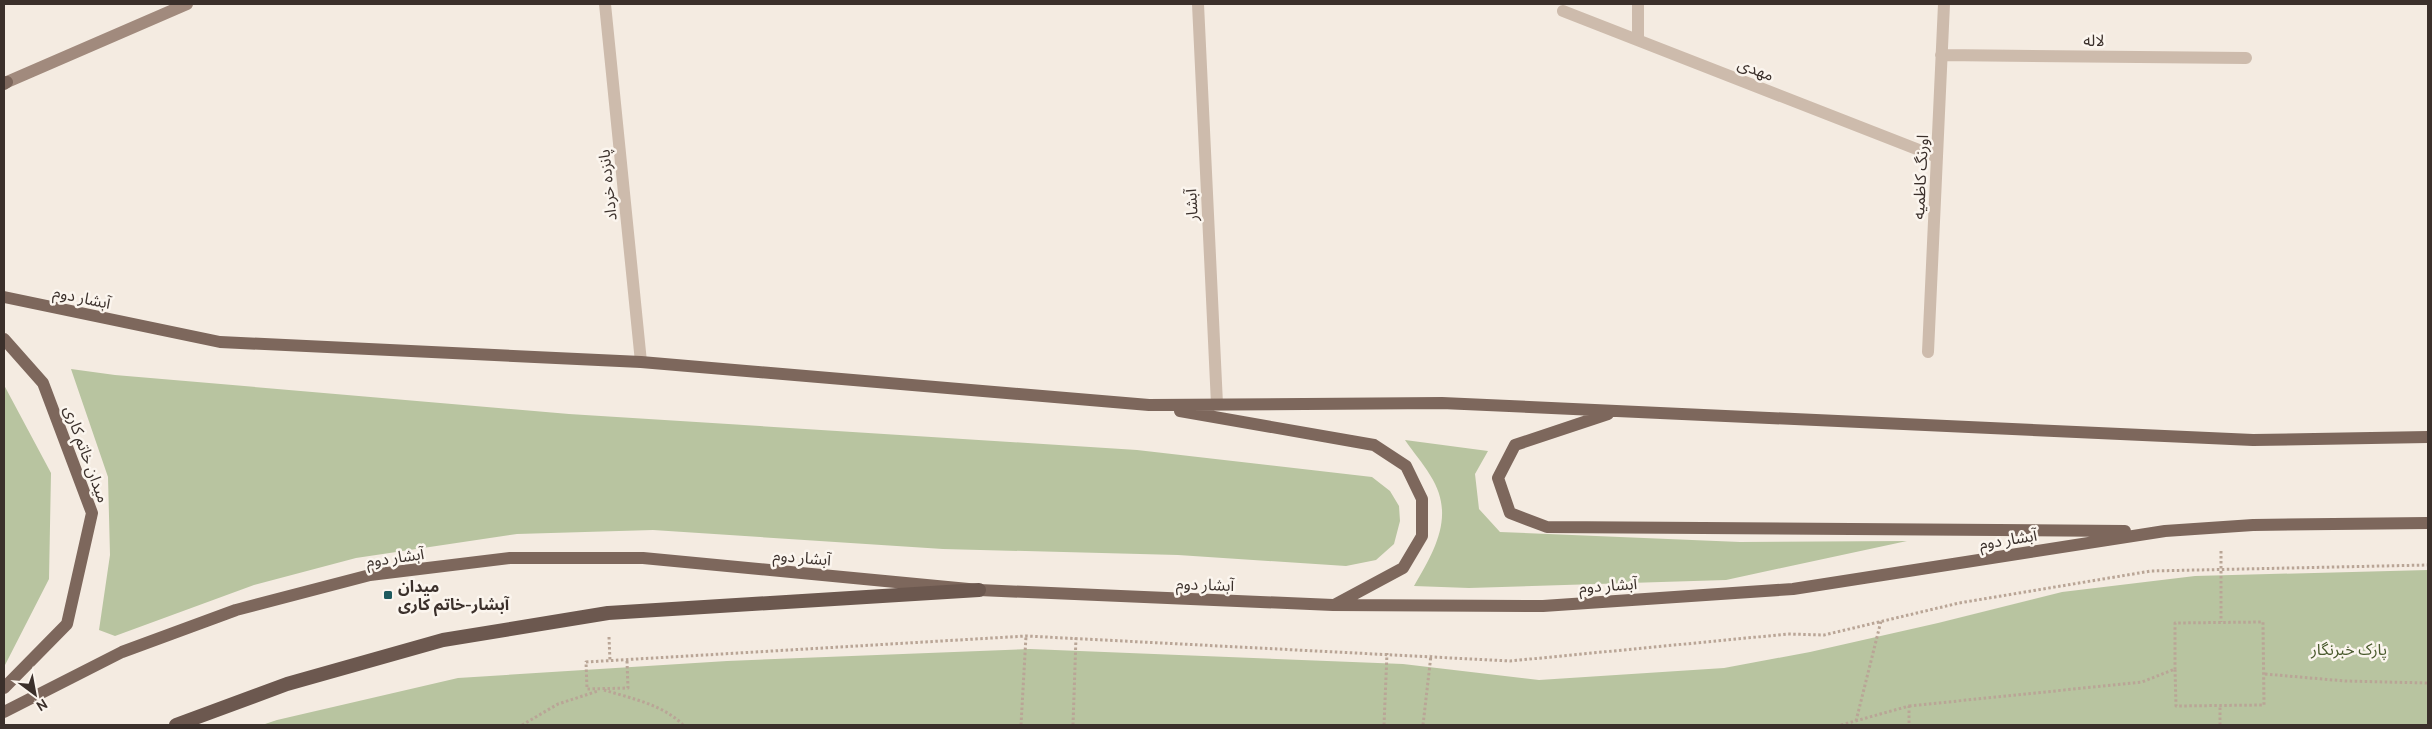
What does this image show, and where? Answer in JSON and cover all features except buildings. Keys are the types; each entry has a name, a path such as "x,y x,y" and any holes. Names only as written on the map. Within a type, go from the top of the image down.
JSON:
{"highway":[{"path":"176,725 286,684 443,640 608,614 979,590"}],"main road":[{"path":"5,81 187,4"},
{"name":"آبشار دوم","path":"4,297 220,342 641,362 1149,405 1442,403 2253,440 2428,438"},
{"name":"میدان خاتم کاری","path":"4,339 43,382 92,513 67,624 4,688"},
{"path":"1149,405 1374,445 1406,466 1422,499 1422,536 1402,568 1333,605"},
{"path":"1615,411 1515,445 1498,478 1510,513 1547,527 2165,531"},
{"name":"آبشار دوم","path":"4,712 122,652 236,610 370,575 510,558 643,558 979,590 1333,605 1543,606 1793,588 2165,531 2253,525 2428,524"}],"street":[{"name":"پانزده خرداد","path":"605,4 641,362"},
{"name":"آبشار","path":"1198,4 1217,404"},
{"path":"1638,4 1638,40"},
{"name":"اورنگ کاظمیه","path":"1928,352 1944,4"},
{"name":"مهدی","path":"1563,10 1937,157"},
{"name":"لاله","path":"1941,55 2246,58"}],"path":[{"path":"2220,528 2221,622"},
{"path":"1856,721 1881,621"},
{"path":"2221,622 2263,622 2264,705 2176,706 2175,623 2221,622"},
{"path":"1020,725 1026,636"},
{"path":"1073,725 1076,637"},
{"path":"1384,725 1387,653"},
{"path":"1423,725 1431,655"},
{"path":"522,725 558,704 602,690 628,688 627,661 586,662 587,690 602,690 640,701 678,720 683,725"},
{"path":"1841,725 1909,706 2142,682 2176,669"},
{"path":"2265,674 2345,682 2428,684"},
{"path":"2220,705 2220,725"},
{"path":"1909,706 1909,725"}],"green space":[{"path":"71,369 115,375 569,414 1137,450 1372,477 1390,491 1399,506 1400,521 1394,544 1376,560 1346,566 1178,555 943,549 653,530 517,534 356,558 254,585 115,636 99,630 110,555 108,477"},
{"path":"4,385 51,473 49,579 4,667"},
{"path":"1405,440 1488,451 1475,474 1479,509 1500,532 1740,542 1907,541 1726,580 1469,588 1414,586 1435,546 1442,518 1438,490 1430,475"},
{"name":"پارک خبرنگار","path":"2428,570 2428,725 262,725 458,678 727,661 1030,649 1403,664 1539,680 1724,668 1810,652 2062,592 2195,576"}],"place":[{"name":"میدان آبشار-خاتم کاری","path":"388,595"}]}
